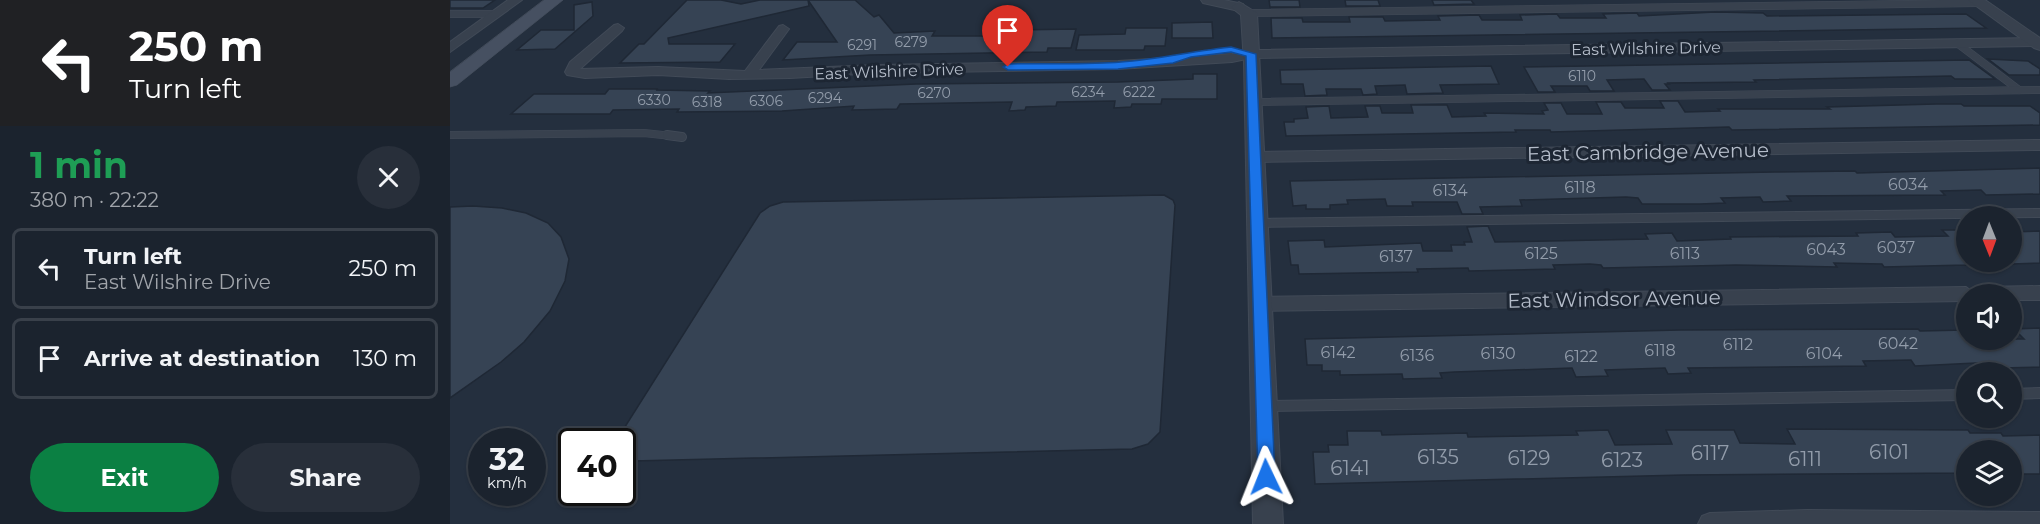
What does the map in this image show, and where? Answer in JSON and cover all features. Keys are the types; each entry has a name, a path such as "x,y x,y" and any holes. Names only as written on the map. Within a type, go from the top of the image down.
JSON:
{"main road":[{"path":"450,64 536,0"},
{"path":"450,81 555,0"}],"street":[{"path":"450,48 516,0"},
{"path":"1207,0 1244,10 1251,54 1259,223 1268,524"},
{"path":"1977,1 2039,43"},
{"name":"East Wilshire Drive","path":"618,28 575,65 572,72 585,74 658,71 749,75 808,74 877,69 1118,66 1173,60 1232,58 1251,54 2039,43"},
{"path":"749,75 783,29"},
{"name":"East Cambridge Avenue","path":"1256,157 2040,145"},
{"path":"2022,293 2040,293"},
{"name":"East Windsor Avenue","path":"1261,304 1956,294"},
{"path":"1710,524 1807,521 2040,523"}],"lane":[{"path":"1244,10 1977,1"},
{"path":"450,15 496,14"},
{"path":"1957,43 2019,90"},
{"path":"1254,102 2040,90"},
{"path":"450,135 644,133 682,137"},
{"path":"1259,223 2040,213"},
{"path":"2022,394 2040,393"},
{"path":"1264,406 1956,394"}],"building":[{"path":"450,0 495,0 483,8 450,8"},
{"path":"687,0 721,0 741,4 760,0 808,0 809,6 668,38 669,44 735,44 720,62 620,63 639,44 644,44"},
{"path":"808,0 855,0 874,17 879,15 894,33 935,31 932,36 989,36 990,33 1012,32 1013,30 1076,29 1071,48 1048,48 1047,52 870,55 783,60 797,42 837,42"},
{"path":"1269,0 1299,0 1300,7 1270,7"},
{"path":"1345,0 1378,0 1380,6 1346,6"},
{"path":"1432,0 1471,0 1474,4 1434,5"},
{"path":"592,2 593,16 555,49 517,50 541,30 574,30 574,5"},
{"path":"1715,12 1763,13 1767,16 1966,14 1986,28 1272,38 1271,18 1302,18 1303,22 1350,22 1349,17 1383,17 1385,21 1440,20 1438,16 1479,15 1482,20 1522,20 1520,15 1557,14 1560,18 1606,18 1603,14 1637,13 1639,16"},
{"path":"1212,22 1213,38 1172,38 1172,23"},
{"path":"1126,28 1167,28 1165,46 1145,46 1144,50 1076,50 1079,35 1125,34"},
{"path":"1988,59 2028,61 2040,69 2040,75 2009,75"},
{"path":"1969,60 1995,79 1955,79 1951,76 1665,84 1670,90 1652,90 1644,79 1607,80 1614,91 1590,91 1587,86 1551,86 1555,92 1538,92 1524,67"},
{"path":"1491,66 1499,84 1440,85 1443,93 1407,94 1405,85 1375,86 1377,94 1363,95 1361,89 1326,89 1327,95 1305,96 1303,84 1281,84 1280,70"},
{"path":"1193,74 1217,74 1217,99 1162,99 1161,104 1132,104 1131,107 1114,108 1115,101 1057,102 1056,106 1026,107 1025,110 1009,111 1012,102 900,104 897,109 852,110 854,106 782,111 677,112 679,109 613,110 610,114 511,114 534,94 605,94 609,89 710,91 708,93 916,84 1118,82 1193,79"},
{"path":"1660,101 1678,101 1685,112 1720,111 1718,109 1830,109 1827,107 1936,104 2030,106 2040,113 2040,125 1732,130 1729,127 1551,132 1550,130 1515,130 1516,132 1286,136 1284,122 1308,118 1306,107 1329,106 1331,118 1368,117 1365,106 1380,106 1382,113 1413,113 1411,105 1447,105 1452,117 1486,116 1484,113 1544,114 1542,111 1548,110 1544,103 1561,103 1567,114 1602,114 1596,102 1621,102 1625,108 1664,108"},
{"path":"2040,168 2040,194 1986,195 1981,190 1941,191 1945,195 1787,196 1791,201 1763,202 1760,197 1721,198 1725,203 1700,204 1642,204 1638,198 1626,197 1520,200 1522,206 1480,207 1483,214 1462,214 1457,202 1412,202 1413,206 1387,206 1385,199 1347,200 1348,204 1330,205 1330,209 1306,209 1306,205 1293,206 1290,181 1774,172 1855,171 1857,173"},
{"path":"1164,195 1173,200 1175,205 1160,432 1148,444 1132,449 636,461 636,428 624,428 760,213 770,206 783,202"},
{"path":"450,207 502,208 526,213 548,223 561,237 569,259 565,281 550,311 524,342 501,362 450,398"},
{"path":"1488,226 1495,242 1648,239 1645,234 1672,233 1677,241 1731,239 1730,237 1858,236 1856,233 1891,232 1895,237 1948,236 1942,230 1956,230 1956,265 1884,267 1882,264 1834,263 1837,267 1736,265 1603,268 1601,265 1590,264 1553,265 1555,269 1469,271 1468,268 1417,269 1418,272 1299,274 1298,265 1291,265 1288,241 1324,240 1325,247 1421,243 1423,251 1452,251 1451,245 1465,245 1464,242 1472,242 1467,227"},
{"path":"2040,231 2040,263 2022,264 2022,232"},
{"path":"2040,328 2040,367 2022,367 2022,362 1956,362 1956,364 1915,366 1911,360 1863,361 1866,366 1688,368 1691,373 1668,374 1665,368 1605,370 1608,376 1576,377 1572,368 1454,372 1440,373 1442,378 1403,379 1402,374 1340,375 1340,371 1322,371 1322,365 1307,365 1305,339 1680,330 1918,329 1920,331 1956,330 1956,350 2022,350 2022,339 2024,339 2022,329"},
{"path":"1787,429 1968,430 1970,433 2001,433 2003,436 2040,435 2040,474 2022,474 2022,440 1956,440 1956,473 1683,475 1315,484 1313,452 1329,452 1328,445 1348,445 1347,431 1381,431 1382,435 1467,433 1468,437 1578,435 1576,431 1608,430 1615,445 1672,444 1666,430 1734,430 1740,443 1795,444"}],"route":[{"path":"1008,67 1118,66 1173,60 1189,54 1231,50 1251,54 1259,223 1266,477"}]}
